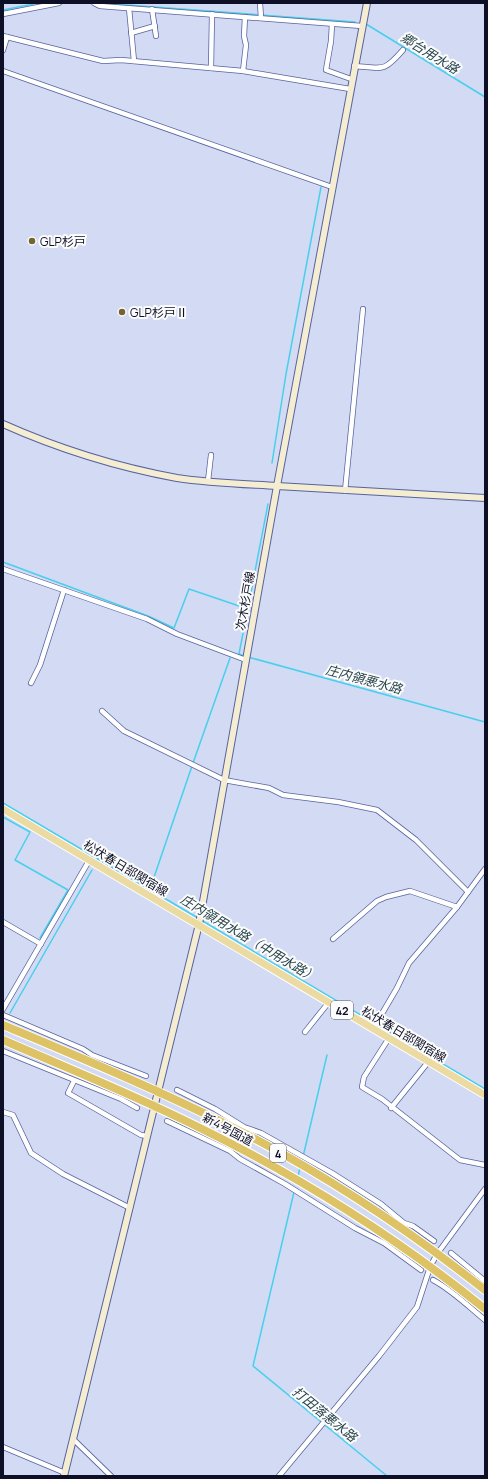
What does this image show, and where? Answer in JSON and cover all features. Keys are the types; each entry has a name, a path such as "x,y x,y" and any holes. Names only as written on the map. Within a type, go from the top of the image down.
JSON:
{"highway":[{"name":"新4号国道","path":"3,1025 99,1062 158,1091 233,1124 298,1164 395,1220 437,1254 483,1284"},
{"name":"新4号国道","path":"3,1040 114,1092 154,1106 225,1145 320,1194 385,1240 430,1267 469,1301 485,1309"}],"main road":[{"name":"松伏春日部関宿線","path":"3,809 90,859 485,1095"}],"street":[{"path":"3,14 59,3"},
{"path":"94,3 100,6 261,16 362,26"},
{"path":"260,3 261,16"},
{"name":"次木杉戸線","path":"64,1475 199,924 354,66 367,3"},
{"path":"129,8 134,61"},
{"path":"152,9 156,36"},
{"path":"211,68 212,14"},
{"path":"243,71 246,45 244,36 245,16"},
{"path":"332,24 331,41 325,68 327,71 352,79"},
{"path":"131,33 155,26"},
{"path":"3,50 5,36 103,61 134,61 243,71 350,89"},
{"path":"354,66 384,68 390,65 403,50"},
{"path":"3,71 332,187"},
{"path":"345,490 363,309"},
{"path":"3,424 40,441 85,456 155,473 208,481 485,498"},
{"path":"208,481 211,455"},
{"path":"3,569 147,618 177,634 246,660"},
{"path":"31,683 40,665 64,590"},
{"path":"102,711 124,731 224,780 269,788 283,795 338,802 377,810 416,840 468,892"},
{"path":"3,1010 90,859"},
{"path":"373,1029 397,988 409,963 456,907 485,869"},
{"path":"333,939 377,901 386,897 410,891 456,907"},
{"path":"3,922 41,944"},
{"path":"305,1032 329,1002"},
{"path":"3,1015 83,1049 99,1062 146,1076"},
{"path":"389,1038 364,1076 362,1087 382,1099 460,1160 485,1165"},
{"path":"3,1051 74,1081 114,1092 136,1108"},
{"path":"392,1108 429,1061"},
{"path":"74,1081 68,1093 142,1136 147,1136"},
{"path":"177,1090 215,1109 233,1124"},
{"path":"3,1112 13,1115 32,1153 63,1174 130,1208"},
{"path":"167,1121 225,1145"},
{"path":"279,1476 379,1356 418,1306 430,1267 437,1254 485,1189"},
{"path":"395,1220 413,1226 434,1241"},
{"path":"385,1240 420,1270"},
{"path":"451,1253 483,1284"},
{"path":"433,1280 469,1301 485,1320"},
{"path":"74,1439 111,1476"},
{"path":"3,1447 64,1475"}],"waterway":[{"path":"3,10 38,3"},
{"name":"郷台用水路","path":"100,3 355,22"},
{"name":"郷台用水路","path":"366,24 485,97"},
{"path":"272,463 286,374 321,187"},
{"path":"244,656 239,654 268,504"},
{"path":"3,562 148,616 174,628 189,589 248,609"},
{"name":"庄内領悪水路","path":"248,657 485,722"},
{"path":"193,763 230,658"},
{"path":"151,886 192,766"},
{"name":"庄内領用水路（中用水路）","path":"3,803 198,918"},
{"path":"3,817 30,832 15,860 68,890 40,938"},
{"path":"10,1013 92,870"},
{"name":"庄内領用水路（中用水路）","path":"201,920 485,1089"},
{"path":"302,1161 327,1055"},
{"path":"298,1177 300,1167"},
{"name":"打田落悪水路","path":"294,1192 253,1366 387,1476"}],"place":[{"name":"GLP杉戸","path":"32,241"},
{"name":"GLP杉戸Ⅱ","path":"122,312"}]}
